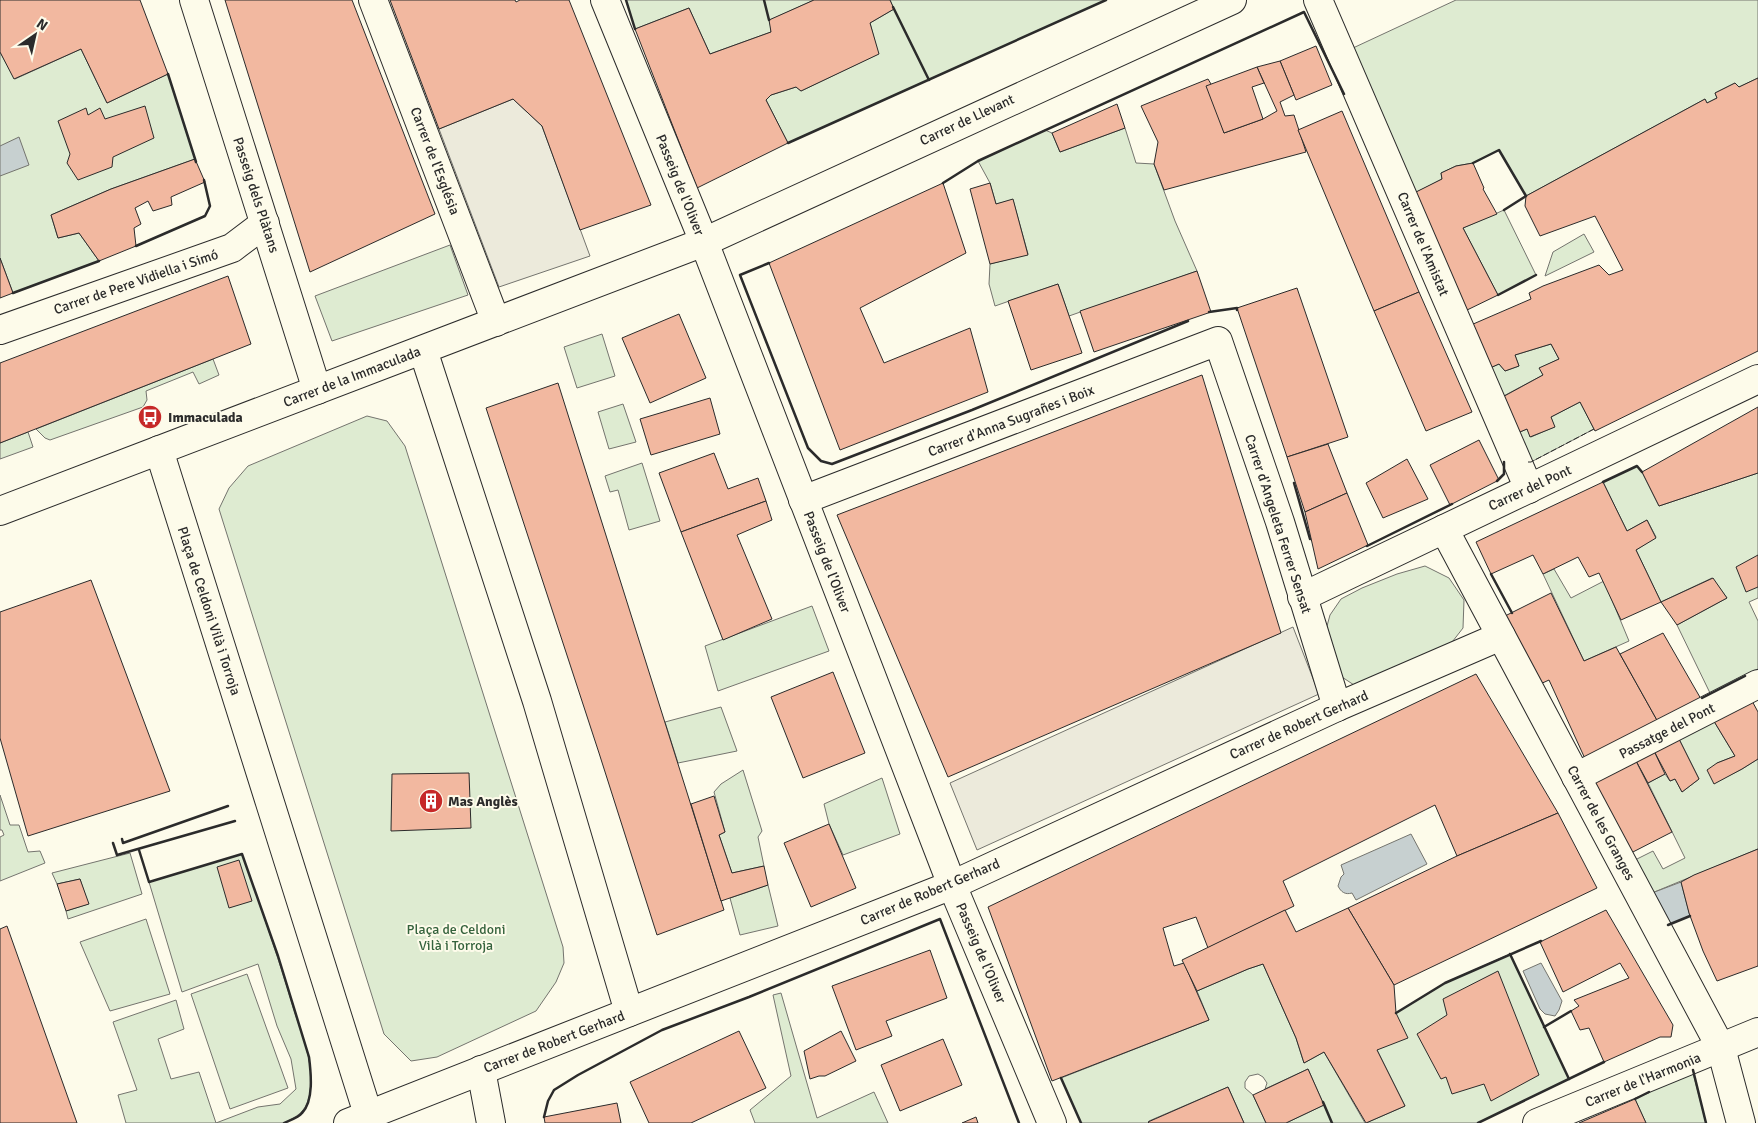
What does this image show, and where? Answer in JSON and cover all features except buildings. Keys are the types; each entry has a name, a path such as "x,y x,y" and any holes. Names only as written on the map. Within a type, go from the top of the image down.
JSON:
{"street":[{"name":"Passeig dels Plàtans","path":"194,0 317,390"},
{"name":"Carrer de l'Església","path":"373,0 496,322"},
{"name":"Passeig de l'Oliver","path":"605,0 704,242 952,885 1052,1123"},
{"name":"Carrer de Llevant","path":"704,242 1190,8 1232,0"},
{"name":"Carrer de l'Amistat","path":"1318,0 1529,489"},
{"name":"Carrer de Pere Vidiella i Simó","path":"0,330 232,248 265,223"},
{"name":"Carrer de la Immaculada","path":"0,511 704,242"},
{"name":"Carrer d'Anna Sugrañes i Boix","path":"803,500 1218,341"},
{"name":"Carrer d'Angeleta Ferrer Sensat","path":"1218,341 1280,522 1337,707"},
{"path":"422,350 537,701 629,1012"},
{"name":"Carrer del Pont","path":"1302,597 1758,379"},
{"name":"Plaça de Celdoni Vilà i Torroja","path":"159,450 358,1119"},
{"name":"Carrer de les Granges","path":"1444,529 1722,1048 1740,1123"},
{"name":"Carrer de Robert Gerhard","path":"358,1119 952,885 1337,707 1501,636"},
{"name":"Passatge del Pont","path":"1576,777 1758,684"},
{"name":"Carrer de l'Harmonia","path":"1536,1123 1758,1032"},
{"path":"481,1070 491,1123"}],"green space":[{"path":"626,0 814,0 770,20 771,32 710,54 689,8 635,29"},
{"path":"890,0 1106,0 788,143 766,100 771,95 796,87 801,91 878,54 870,23 894,9"},
{"path":"1456,0 1758,0 1758,78 1739,87 1735,83 1715,93 1717,98 1707,103 1705,99 1526,196 1499,150 1473,163 1456,166 1441,173 1442,179 1415,193 1353,48"},
{"path":"81,49 107,103 168,74 195,159 111,189 51,215 58,238 79,233 99,261 13,293 0,258 0,52 15,79"},
{"path":"1125,128 1136,163 1154,164 1175,221 1197,271 1069,316 1058,284 995,306 989,284 990,264 1028,254 1013,200 996,204 990,183 978,161 1045,130 1052,133 1060,152"},
{"path":"1504,210 1536,275 1498,295 1463,228"},
{"path":"1584,234 1594,252 1545,276 1553,252"},
{"path":"450,245 468,295 332,341 315,296"},
{"path":"602,334 615,376 577,388 564,347"},
{"path":"1551,344 1559,359 1540,368 1543,375 1498,399 1486,370 1499,364 1505,371 1519,366 1515,355"},
{"path":"213,359 219,375 199,384 193,372 146,391 147,400 143,407 50,440 45,438 36,429"},
{"path":"1580,402 1594,429 1531,462 1515,434 1527,429 1531,437 1554,427 1551,417"},
{"path":"623,404 636,442 609,449 598,412"},
{"name":"Plaça de Celdoni Vilà i Torroja","path":"367,416 387,421 405,446 563,947 564,963 556,982 536,1011 437,1057 411,1061 384,1034 219,509 229,488 248,466"},
{"path":"28,432 33,447 0,459 0,443"},
{"path":"642,463 660,521 629,530 618,490 610,492 605,476"},
{"path":"1637,466 1659,506 1758,473 1758,598 1749,602 1758,621 1758,669 1710,693 1677,625 1727,598 1712,578 1661,602 1636,550 1656,537 1647,520 1627,531 1603,482"},
{"path":"1425,566 1449,578 1464,600 1463,628 1449,646 1357,687 1342,677 1324,637 1330,615 1341,599 1362,588 1397,574"},
{"path":"1554,569 1571,598 1604,581 1629,641 1584,661 1543,574"},
{"path":"812,606 829,651 718,691 705,646"},
{"path":"721,707 737,751 678,763 665,722"},
{"path":"1712,718 1735,756 1717,763 1714,783 1758,759 1758,849 1652,893 1633,861 1653,851 1663,869 1685,858 1648,783 1665,774 1670,781 1675,779 1682,792 1699,779 1678,737"},
{"path":"743,770 762,831 758,837 764,866 732,873 719,835 725,832 714,792 721,784"},
{"path":"882,778 900,834 843,855 829,824 824,804"},
{"path":"0,795 10,825 19,825 28,852 40,851 45,863 0,881 0,837 4,835 2,830 0,830"},
{"path":"130,853 142,894 68,919 66,911 88,904 80,879 57,884 52,873"},
{"path":"242,854 304,1040 311,1074 311,1085 308,1102 303,1110 297,1116 284,1123 216,1123 258,1107 280,1104 296,1089 291,1059 277,1026 258,964 182,992 149,882"},
{"path":"768,885 778,926 740,935 730,898"},
{"path":"146,919 170,994 110,1011 80,942"},
{"path":"1510,954 1569,1079 1478,1123 1366,1123 1405,1106 1377,1050 1396,1013 1445,983"},
{"path":"1263,964 1296,1038 1304,1063 1324,1052 1365,1123 1286,1123 1324,1105 1308,1069 1265,1089 1267,1083 1263,1077 1258,1074 1249,1076 1245,1082 1245,1088 1253,1095 1266,1123 1244,1123 1228,1087 1149,1121 1149,1123 1081,1123 1061,1078 1209,1020 1197,991"},
{"path":"247,974 288,1088 230,1109 191,994"},
{"path":"781,993 817,1118 874,1092 888,1123 755,1123 750,1110 791,1076 773,995"},
{"path":"176,1000 184,1029 158,1039 171,1079 199,1072 216,1123 126,1123 118,1095 137,1090 113,1022"},
{"path":"1692,1069 1706,1123 1646,1123 1635,1099"}],"shaded area":[{"path":"513,99 542,126 590,256 499,287 439,129"},
{"path":"19,137 29,165 0,176 0,146"},
{"path":"1293,627 1319,694 977,850 950,783"},
{"path":"1411,834 1427,864 1356,900 1352,893 1344,893 1340,890 1338,886 1344,874 1341,865"},
{"path":"1681,882 1690,916 1668,925 1652,893"},
{"path":"1541,963 1562,1001 1555,1016 1545,1014 1540,1009 1523,971"}],"fence":[{"path":"1528,462 1594,429"}],"wall":[{"path":"626,0 635,29"},
{"path":"764,0 769,20"},
{"path":"788,143 1106,0"},
{"path":"893,7 929,80"},
{"path":"943,183 978,161 1304,12 1344,94"},
{"path":"168,74 196,162"},
{"path":"1473,163 1499,150 1526,196 1504,210"},
{"path":"136,246 205,216 210,206 204,180"},
{"path":"13,293 99,261"},
{"path":"769,263 740,275 808,448 821,461 832,464 972,410 1188,321"},
{"path":"1498,295 1536,275"},
{"path":"1209,312 1237,308 1237,310"},
{"path":"1497,481 1504,474 1504,462"},
{"path":"1603,482 1637,466 1642,472"},
{"path":"1294,483 1310,539"},
{"path":"1367,546 1452,504"},
{"path":"1491,574 1512,613"},
{"path":"1702,698 1745,676"},
{"path":"122,839 123,843 228,806"},
{"path":"113,843 117,855 235,821"},
{"path":"139,850 149,882 242,854 278,956 309,1057 311,1086 306,1108 296,1118 284,1123"},
{"path":"1668,925 1690,916"},
{"path":"544,1117 548,1101 554,1090 662,1030 749,997 940,919 1019,1123"},
{"path":"1396,1013 1445,983 1541,941"},
{"path":"1510,954 1569,1079"},
{"path":"1544,1027 1571,1011"},
{"path":"1478,1123 1604,1062"},
{"path":"1693,1070 1706,1123"},
{"path":"1061,1078 1081,1123"},
{"path":"1635,1099 1649,1092"},
{"path":"1323,1102 1332,1123"}],"place":[{"name":"Immaculada","path":"150,417"},
{"name":"Mas Anglès","path":"431,801"}]}
